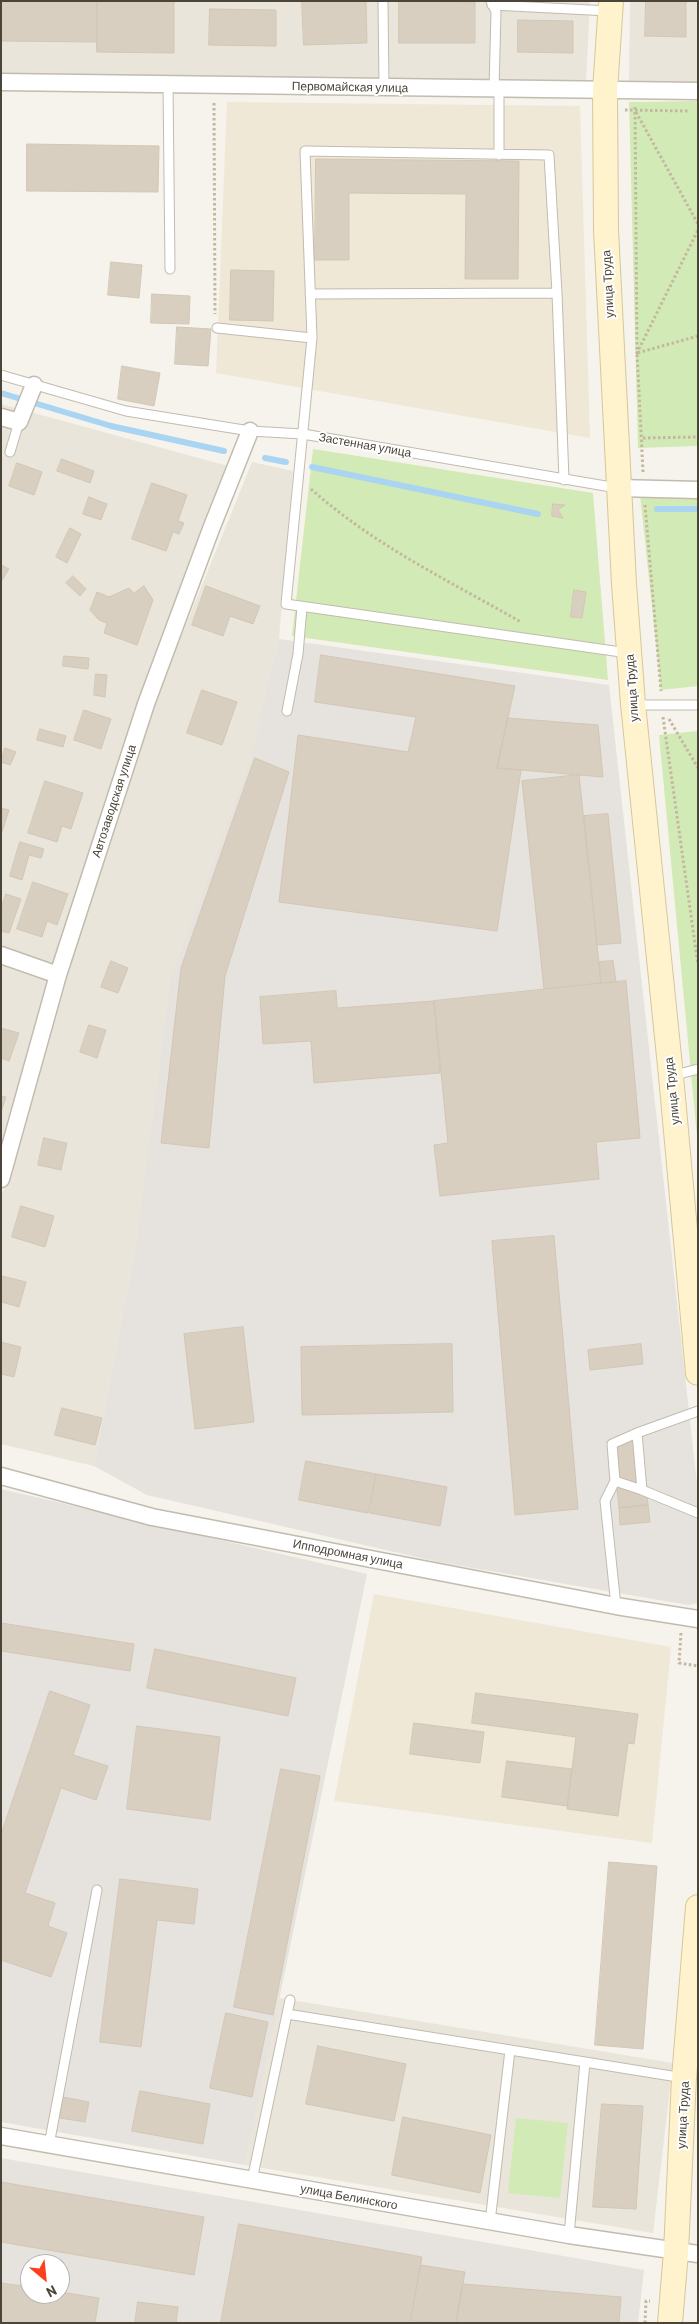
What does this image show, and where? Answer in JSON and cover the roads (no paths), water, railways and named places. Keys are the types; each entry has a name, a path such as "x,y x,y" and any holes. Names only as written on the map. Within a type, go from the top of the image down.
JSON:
{"main road":[{"name":"улица Труда","path":"611,6 605,91 606,230 618,488 633,704 671,1076 698,1372"},
{"name":"улица Труда","path":"670,2323 687,2253 684,2078 698,1906"}],"street":[{"name":"Первомайская улица","path":"1,82 635,92 698,91"},
{"path":"1,417 19,422 29,395"},
{"name":"Автозаводская улица","path":"1,1179 58,975 146,704 211,529 250,431"},
{"name":"Застенная улица","path":"618,488 698,490"},
{"path":"1,954 58,975"},
{"name":"Ипподромная улица","path":"1,1476 152,1517 616,1606 698,1618"},
{"name":"улица Белинского","path":"1,2136 490,2222 687,2253"}],"lane":[{"path":"383,1 384,87"},
{"path":"491,3 611,6"},
{"path":"491,3 496,12 496,89 499,155"},
{"path":"168,84 170,269"},
{"path":"564,480 557,293 549,155 305,151 312,338 286,604 630,653"},
{"path":"310,294 557,293"},
{"path":"217,328 312,338"},
{"name":"Застенная улица","path":"1,375 29,395 250,431 303,434 618,488"},
{"path":"10,452 19,422"},
{"path":"287,711 298,654 302,606"},
{"path":"633,704 661,706 698,704"},
{"path":"671,1076 698,1069"},
{"path":"616,1606 605,1501 615,1481 612,1444 698,1411"},
{"path":"637,1433 642,1490"},
{"path":"615,1481 698,1513"},
{"path":"49,2145 97,1890"},
{"path":"252,2180 290,2000"},
{"path":"287,2014 684,2078"},
{"path":"490,2222 510,2050"},
{"path":"568,2235 585,2062"}],"waterway":[{"path":"1,393 111,426 224,451"},
{"path":"265,458 286,462"},
{"path":"312,467 538,514"},
{"path":"657,509 698,509"}]}
